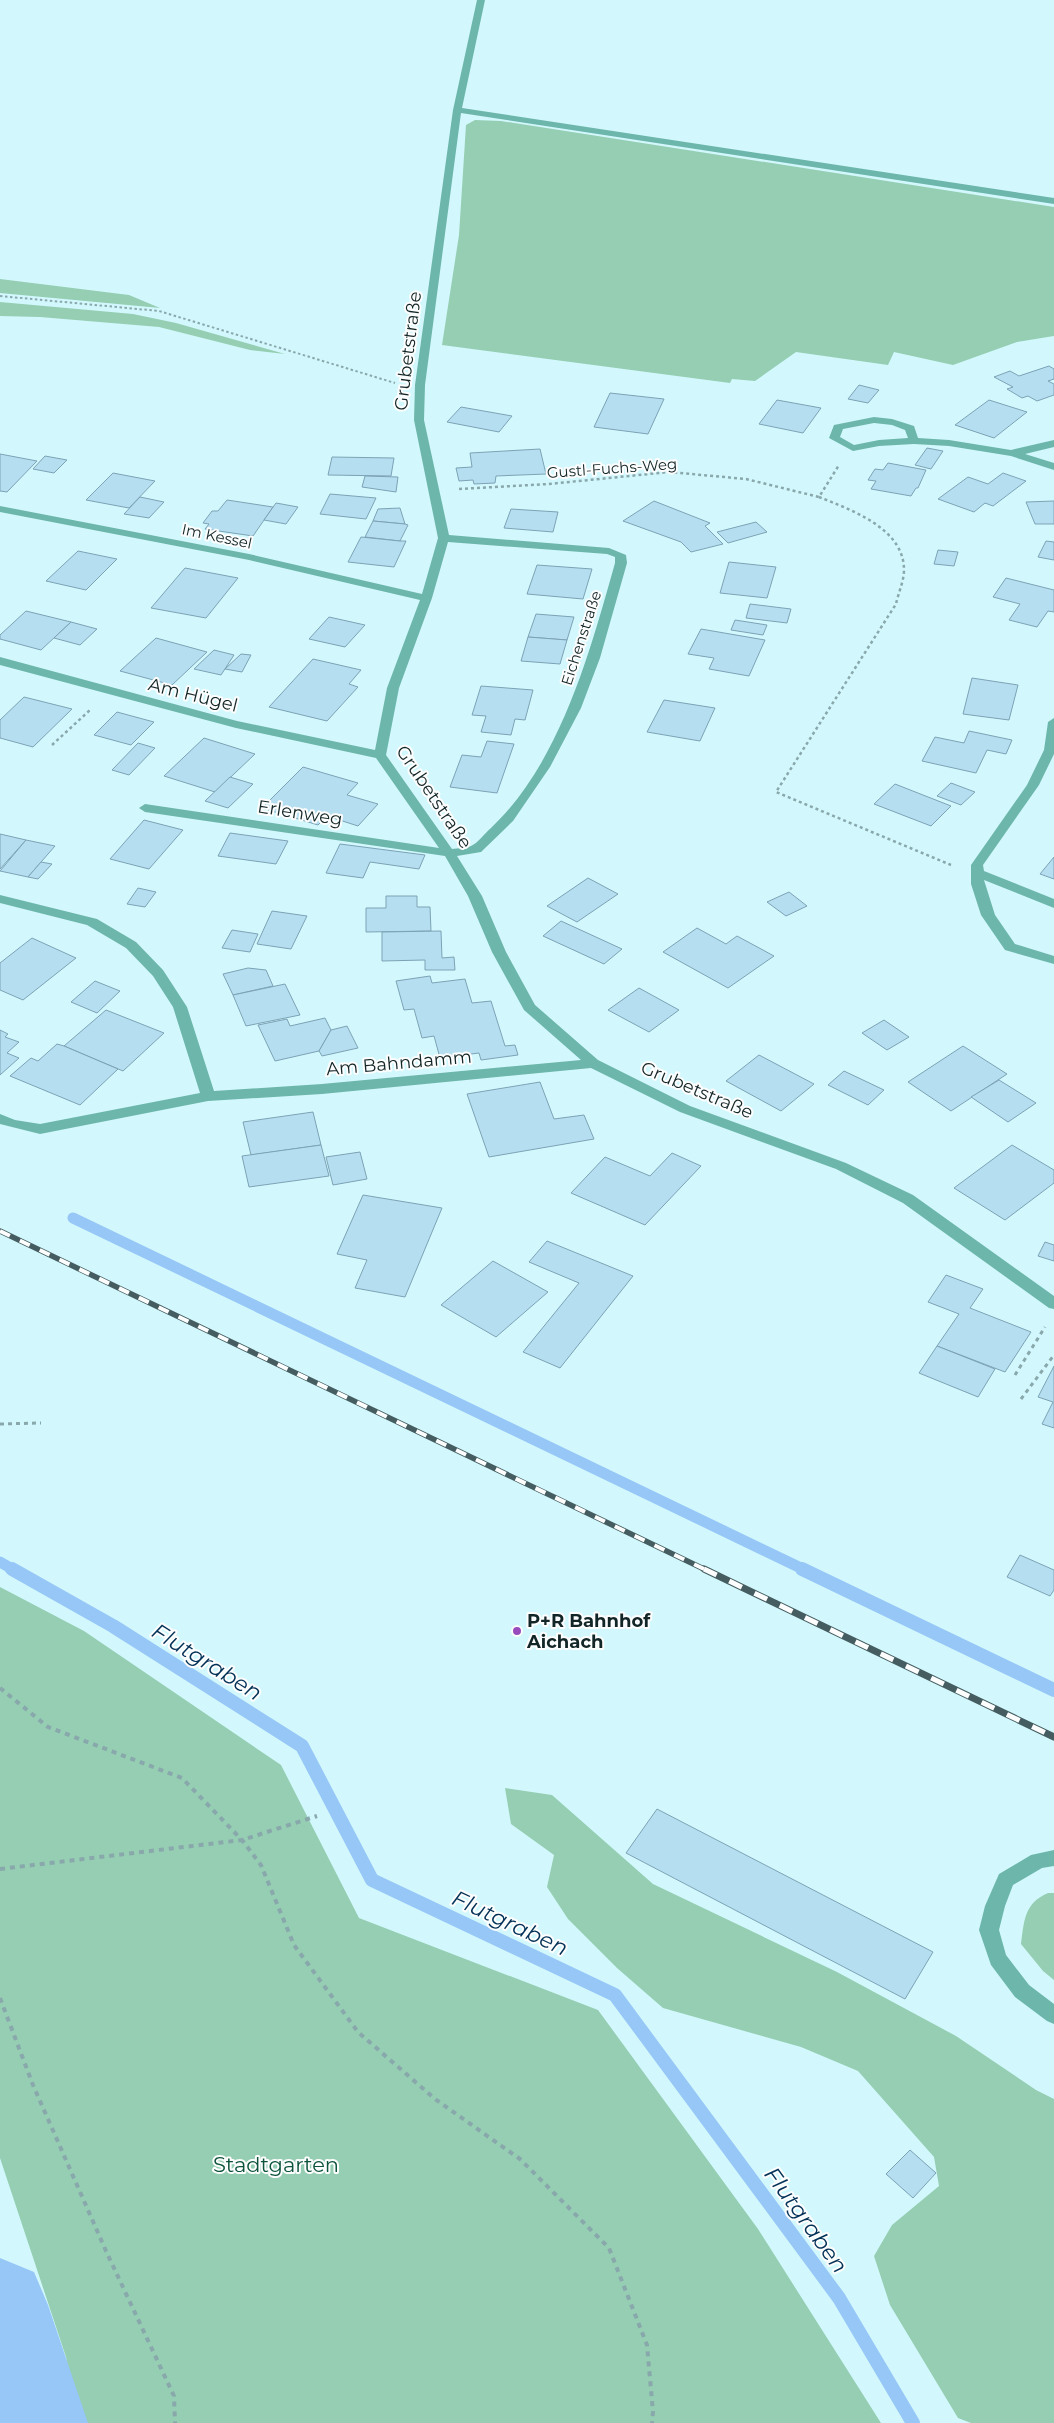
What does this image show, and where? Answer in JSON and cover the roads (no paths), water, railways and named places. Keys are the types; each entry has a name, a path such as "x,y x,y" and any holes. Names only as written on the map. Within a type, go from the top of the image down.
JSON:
{"street":[{"name":"Grubetstraße","path":"481,0 457,110 420,385 419,420 444,538 426,598 393,688 380,755 450,853 475,896 499,952 530,1007 593,1063 685,1109 841,1166 908,1199 1054,1304"},
{"path":"457,110 489,113 1054,201"},
{"path":"914,441 910,428 901,424 863,420 838,427 834,438 853,448 878,443 914,441 949,443 1011,453 1054,467"},
{"path":"1011,453 1040,448 1054,443"},
{"name":"Im Kessel","path":"0,510 249,557 426,598"},
{"name":"Eichenstraße","path":"444,538 609,551 620,556 621,563 594,658 575,708 544,767 509,818 476,849 450,853"},
{"name":"Am Hügel","path":"0,661 110,692 292,738 380,755"},
{"path":"1054,722 1050,750 1033,785 977,869 978,884 988,915 1010,947 1054,960"},
{"name":"Erlenweg","path":"145,808 450,853"},
{"path":"977,869 1054,904"},
{"path":"0,899 92,922 131,945 158,973 180,1007 208,1096"},
{"name":"Am Bahndamm","path":"0,1120 40,1129 208,1096 322,1088 593,1063"},
{"path":"1046,1860 1006,1880 995,1906 989,1930 998,1958 1022,1991 1054,2015"}],"waterway":[{"path":"73,1218 805,1570"},
{"name":"Flutgraben","path":"0,1562 14,1570"},
{"name":"Flutgraben","path":"12,1569 113,1626 302,1746 372,1880 615,1995 839,2298 913,2423"},
{"path":"802,1569 1054,1690"},
{"path":"0,2305 38,2423"}],"railway":[{"path":"0,1231 706,1570"},
{"path":"704,1569 1054,1737"}],"place":[{"name":"P+R Bahnhof Aichach","path":"517,1631"}],"park label":[{"name":"Stadtgarten","path":"276,2164"}]}
